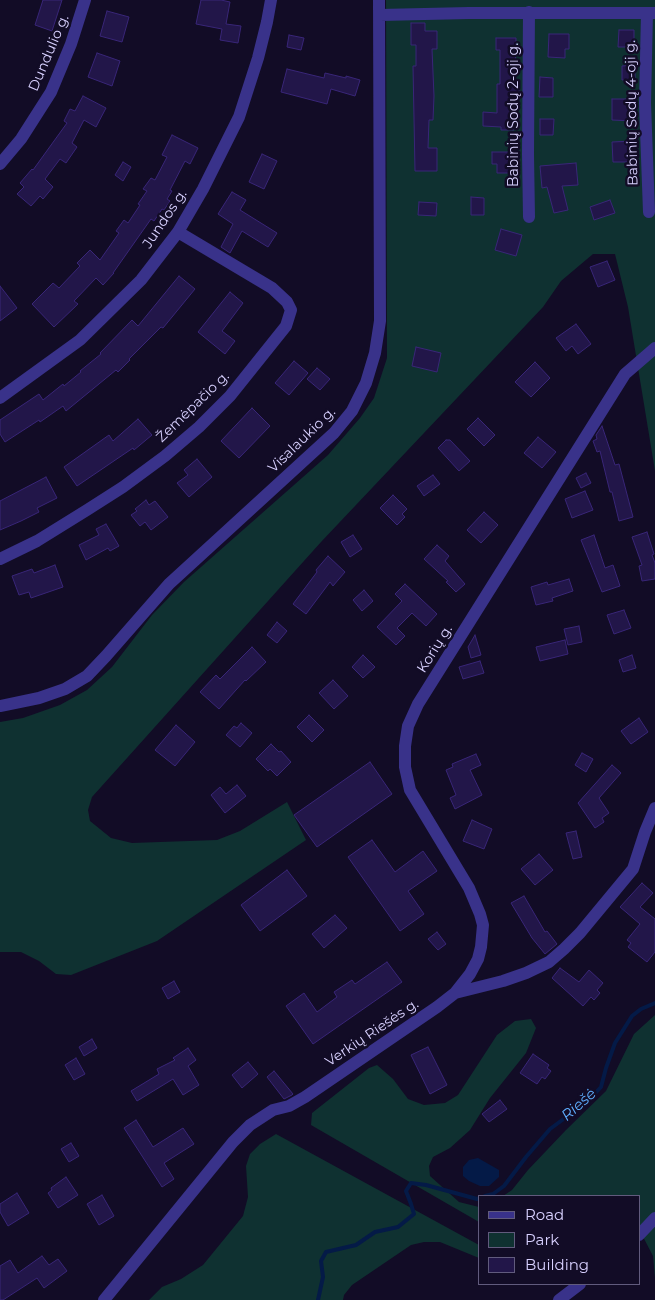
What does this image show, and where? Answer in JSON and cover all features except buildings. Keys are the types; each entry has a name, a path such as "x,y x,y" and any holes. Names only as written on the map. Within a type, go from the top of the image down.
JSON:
{"street":[{"name":"Dundulio g.","path":"0,164 21,139 51,92 71,44 85,0"},
{"name":"Jundos g.","path":"0,398 80,340 141,280 178,232 203,189 239,117 258,58 271,0"},
{"name":"Visalaukio g.","path":"0,706 39,698 65,689 87,676 169,584 334,433 352,412 366,383 375,353 380,321 380,0"},
{"path":"380,15 469,6 529,12 593,6 651,13"},
{"name":"Babinių Sodų 2-oji g.","path":"529,12 529,217"},
{"name":"Babinių Sodų 4-oji g.","path":"649,212 645,103 651,13"},
{"name":"Žemėpačio g.","path":"0,559 37,541 88,510 165,456 230,396 286,326 291,310 287,302 272,288 178,232"},
{"name":"Korių g.","path":"455,993 470,974 478,959 481,947 482,925 480,914 468,888 410,790 404,767 408,726 418,704 625,374 655,348"},
{"name":"Verkių Riešės g.","path":"104,1300 233,1142 250,1125 273,1110 289,1106 304,1097 455,993 504,981 549,962 564,950 634,868 655,808"},
{"path":"640,1234 655,1218"},
{"path":"559,1300 579,1285"}],"green space":[{"path":"386,0 655,0 655,471 628,307 615,254 593,254 561,281 543,307 321,542 92,797 88,810 90,821 111,838 132,843 217,840 240,831 287,802 306,840 157,941 71,975 56,974 39,961 21,952 0,952 0,722 23,718 60,705 87,690 112,667 152,615 184,582 328,455 360,418 374,398 387,358"},
{"path":"655,1015 655,1278 653,1256 640,1231 640,1195 504,1195 512,1190 528,1170 606,1091 634,1034"},
{"path":"531,1019 536,1028 526,1053 490,1098 470,1130 450,1148 433,1157 429,1166 430,1176 459,1202 478,1207 478,1221 311,1125 312,1113 369,1068 377,1065 393,1079 408,1099 424,1105 445,1103 458,1095 497,1035 515,1021"},
{"path":"276,1134 478,1244 478,1258 440,1242 424,1242 411,1245 352,1285 344,1295 343,1300 149,1300 162,1287 181,1279 203,1265 243,1216 248,1197 246,1166 250,1154 260,1144"}],"water":[{"path":"478,1158 499,1170 499,1177 489,1186 480,1186 463,1176 463,1167 469,1160"}],"waterway":[{"name":"Riešė","path":"489,1195 504,1186 550,1129 588,1101 601,1087 615,1043 632,1016 641,1009 655,1003"},
{"name":"Riešė","path":"318,1300 323,1277 321,1261 326,1252 356,1245 375,1232 398,1227 414,1214 406,1191 411,1183 478,1198"}]}
